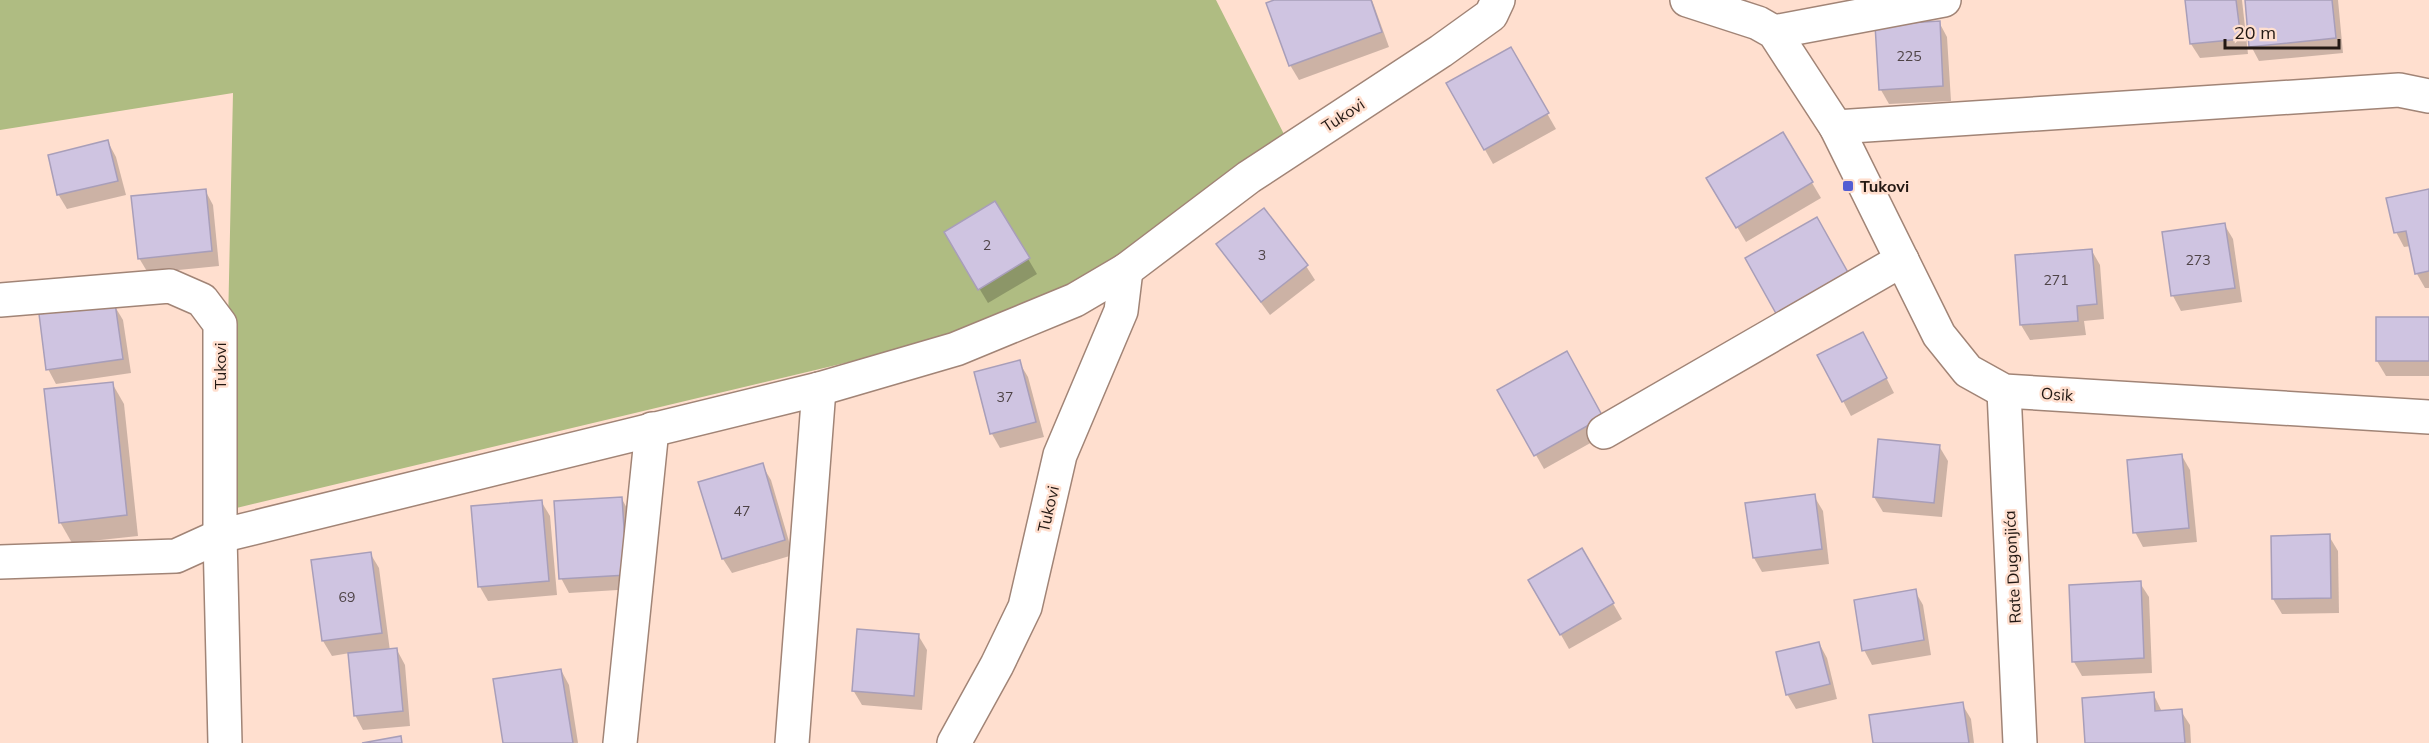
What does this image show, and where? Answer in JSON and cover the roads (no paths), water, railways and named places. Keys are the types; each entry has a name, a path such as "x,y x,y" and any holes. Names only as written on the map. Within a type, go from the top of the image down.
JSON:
{"street":[{"name":"Tukovi","path":"0,562 176,556 220,536 819,389 956,349 1075,300 1125,270 1249,177 1491,15 1498,0"},
{"path":"1687,0 1758,23 1774,32 1944,0"},
{"name":"Osik","path":"1774,32 1836,127 1939,335 1968,370 2004,391 2429,417"},
{"path":"1836,127 2399,90 2429,96"},
{"path":"1604,432 1902,260"},
{"name":"Tukovi","path":"954,743 997,665 1024,607 1060,454 1121,310 1125,270"},
{"name":"Tukovi","path":"0,300 170,286 202,300 220,324 220,536 225,743"},
{"path":"792,743 819,389"},
{"name":"Rate Dugonjića","path":"2004,391 2020,743"},
{"path":"620,743 652,429"}],"place":[{"name":"Tukovi","path":"1848,186"}]}
